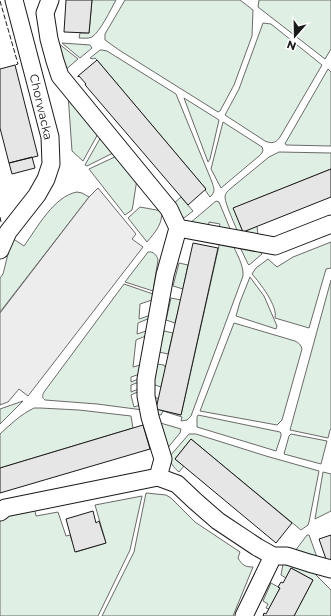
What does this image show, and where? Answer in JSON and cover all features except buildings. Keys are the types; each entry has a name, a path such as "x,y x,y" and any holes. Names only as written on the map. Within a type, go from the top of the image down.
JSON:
{"street":[{"name":"Chorwacka","path":"0,250 8,232 37,195 46,179 51,164 50,137 14,0"},
{"path":"50,0 45,13 54,61 60,76 169,209 178,228 165,276 146,379 146,396 150,417 163,459 158,477"},
{"path":"178,228 275,246 331,224"},
{"path":"0,512 5,508 158,477 177,484 218,521 273,556 287,556 331,569"},
{"path":"244,616 273,556"}],"green space":[{"path":"92,0 116,0 95,34 89,38 79,38 80,33 89,33"},
{"path":"125,0 240,0 253,10 252,36 234,85 220,111 218,112 105,40 105,34"},
{"path":"259,0 331,0 331,49 325,59 258,7"},
{"path":"263,23 271,24 322,65 280,137 277,141 272,143 265,141 225,115 239,89"},
{"path":"58,43 78,59 64,71"},
{"path":"62,43 90,45 92,48 80,58"},
{"path":"100,50 107,51 176,94 214,188 214,191 210,197 205,190 206,189 97,60 95,58 90,58"},
{"path":"328,69 331,72 331,146 286,145 285,143"},
{"path":"68,94 99,132 83,161 72,151"},
{"path":"184,98 219,120 208,162"},
{"path":"223,122 262,147 263,150 259,156 221,188 211,169"},
{"path":"102,135 115,152 87,166 85,165"},
{"path":"279,152 331,153 331,169 234,208 243,232 257,226 258,236 239,235 227,205 225,197 226,194 269,157"},
{"path":"119,155 137,179 132,210 125,215 89,169"},
{"path":"77,192 89,197 0,312 0,278 3,274 12,238 24,246 40,222 54,206 69,195"},
{"path":"181,197 193,211 184,218 172,205"},
{"path":"216,201 219,202 231,231 218,230 220,224 209,222 208,228 190,223"},
{"path":"140,207 162,211 160,224 147,242 128,218"},
{"path":"220,241 232,243 241,263 243,276 191,416 187,420 181,421 182,417 163,411 161,415 155,414 152,396 159,399 156,409 181,415"},
{"path":"331,242 331,268 326,269 309,328 275,318 274,307 271,301 252,274 256,268 268,259 277,267 293,257"},
{"path":"239,245 258,248 262,254 249,265"},
{"path":"148,252 152,252 157,256 158,260 153,291 125,282"},
{"path":"179,263 188,265 183,289 173,286"},
{"path":"250,277 264,296 277,326 276,329 236,316"},
{"path":"331,280 331,429 328,438 290,430"},
{"path":"124,284 153,294 152,300 140,304 139,319 151,315 150,318 138,323 137,334 149,330 148,335 136,340 133,367 144,364 143,373 131,377 131,382 143,377 142,381 131,385 131,392 141,388 142,390 131,395 134,407 143,404 143,410 97,404 45,400 43,398 44,392"},
{"path":"171,298 181,300 175,323 166,320"},
{"path":"234,323 295,341 300,344 302,348 282,420 277,425 200,411"},
{"path":"164,331 173,333 168,354 159,352"},
{"path":"157,364 164,365 166,367 161,387 152,384"},
{"path":"23,401 0,424 0,409"},
{"path":"34,408 79,410 131,416 133,428 0,468 0,434 12,423"},
{"path":"198,415 280,432 281,436 276,451 197,427"},
{"path":"157,422 181,429 180,433 166,450"},
{"path":"189,434 196,434 319,471 308,525 301,530 191,439 175,459 184,466 179,472 175,469 170,460 170,456"},
{"path":"291,434 327,441 321,464 284,454 289,436"},
{"path":"323,472 331,474 331,511 315,519"},
{"path":"146,493 166,495 171,498 195,522 240,552 238,558 242,564 253,567 233,616 102,616 134,552"},
{"path":"142,496 130,550 98,616 0,616 0,520 10,513 34,505 36,516 58,512 66,536 70,535 76,552 106,543 95,505"},
{"path":"307,535 309,535 318,560 295,551"},
{"path":"283,564 312,571 331,590 331,616 294,616 313,580 291,568 286,578 281,575"},
{"path":"271,583 280,588 269,609 266,608 268,604 263,601"}],"shaded area":[{"path":"98,188 136,234 132,239 143,247 28,396 19,389 8,402 0,405 0,313 89,197"}],"fence":[{"path":"0,1 18,64 15,65"},
{"path":"0,217 1,222"}]}
